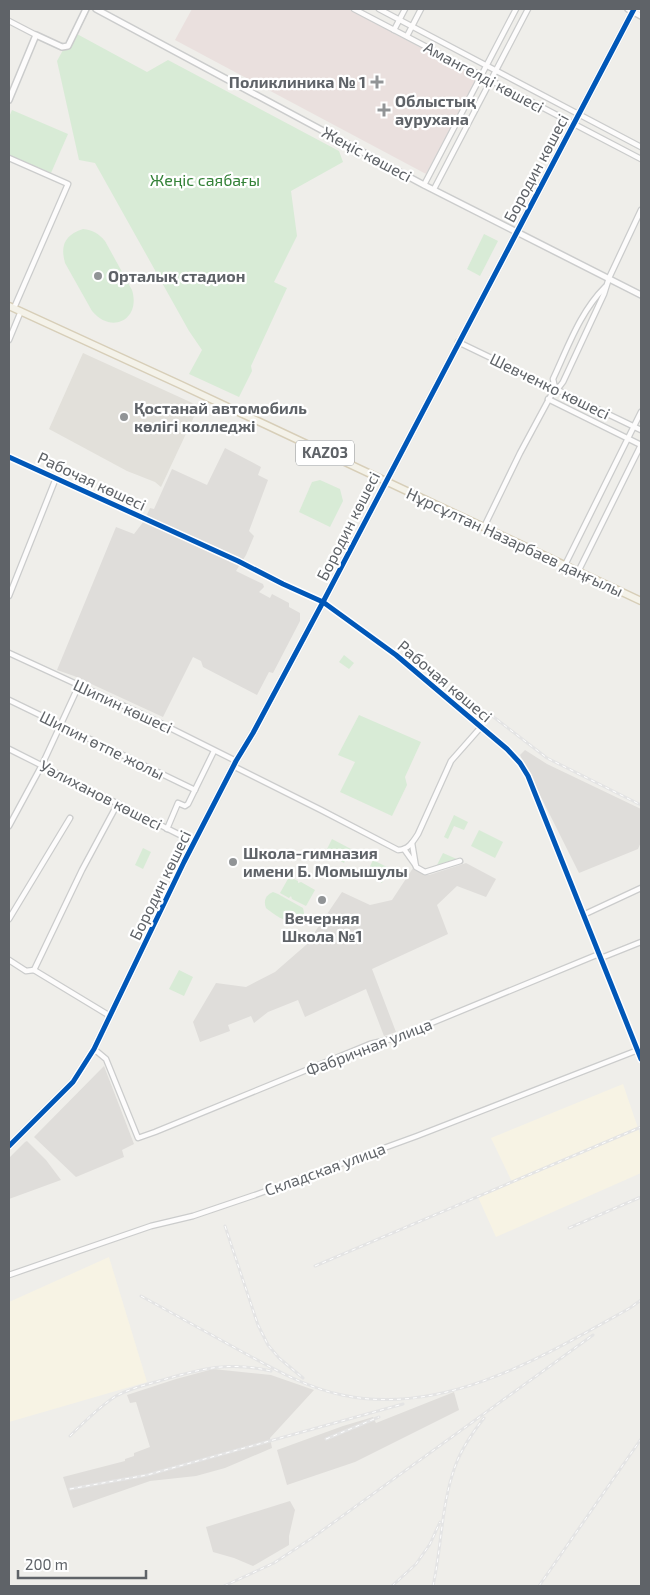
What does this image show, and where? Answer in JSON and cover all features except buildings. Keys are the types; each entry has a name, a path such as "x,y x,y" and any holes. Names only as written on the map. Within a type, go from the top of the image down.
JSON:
{"main road":[{"name":"Нұрсұлтан Назарбаев даңғылы","path":"11,307 641,601"}],"street":[{"path":"9,21 62,47 68,46 86,9"},
{"name":"Жеңіс көшесі","path":"96,9 424,185 641,295"},
{"name":"Амангелді көшесі","path":"354,9 641,159"},
{"name":"Амангелді көшесі","path":"379,9 641,147"},
{"path":"394,30 405,9"},
{"path":"407,36 421,9"},
{"path":"424,185 516,9"},
{"path":"434,190 528,9"},
{"path":"632,10 641,16"},
{"name":"Бородин көшесі","path":"9,1146 72,1082 94,1050 194,842 323,602 632,10"},
{"path":"9,100 36,35"},
{"path":"9,158 68,184 11,307"},
{"path":"484,527 548,399 555,388 563,382 641,210"},
{"path":"555,388 553,379 581,319 596,296 606,286"},
{"path":"9,340 21,311"},
{"name":"Шевченко көшесі","path":"458,342 641,430"},
{"name":"Шевченко көшесі","path":"548,399 641,445"},
{"path":"565,565 641,412"},
{"path":"578,572 641,445"},
{"name":"Рабочая көшесі","path":"9,457 238,560 283,584 323,602 396,655 507,749 520,763 528,776 641,1059"},
{"path":"9,596 56,478"},
{"name":"Шипин көшесі","path":"9,653 179,732 398,850 404,849"},
{"path":"9,826 42,765 79,685"},
{"name":"Шипин өтпе жолы","path":"9,700 195,790"},
{"path":"460,861 425,872 416,867 404,849 412,843 420,830 451,761 481,727"},
{"name":"Уәлиханов көшесі","path":"9,749 194,842"},
{"path":"168,829 178,803 187,805 214,751"},
{"path":"34,970 82,870 118,803"},
{"path":"9,919 70,818"},
{"path":"412,843 416,867"},
{"path":"583,915 641,888"},
{"name":"Фабричная улица","path":"94,1050 106,1059 138,1138 370,1044 395,1038 600,956 641,942"},
{"path":"9,960 26,971 34,970 110,1016"},
{"name":"Складская улица","path":"9,1276 151,1226 193,1216 262,1192 417,1136 638,1050"}],"shaded area":[{"name":"Облыстық аурухана","path":"192,9 348,9 478,78 426,174 175,40"},
{"name":"Қостанай автомобиль көлігі колледжі","path":"83,353 199,406 161,487 155,482 127,471 49,429"},
{"path":"225,448 261,467 258,475 268,480 249,531 254,536 246,555 236,571 263,584 264,587 259,592 270,598 272,594 289,603 289,607 300,613 300,621 273,673 269,672 257,695 203,667 201,661 193,657 163,717 57,670 116,527 134,534 144,521 150,508 154,509 172,469 207,485"},
{"path":"525,750 547,764 641,809 641,842 638,849 579,873 520,755"},
{"path":"466,863 496,879 486,897 457,886 437,905 448,934 372,969 396,1032 384,1036 366,989 305,1017 298,1000 268,1012 254,1023 251,1016 228,1025 230,1031 200,1042 193,1022 216,983 246,987 275,972 306,945 342,892 370,905 392,900 413,868 429,875"},
{"path":"104,1066 134,1144 122,1150 124,1157 76,1177 34,1137"},
{"path":"623,1084 641,1137 641,1173 496,1237 478,1197 512,1182 491,1138"},
{"path":"27,1141 46,1160 61,1180 9,1199 9,1158"},
{"path":"109,1257 147,1382 9,1422 9,1302"},
{"path":"213,1369 271,1375 314,1390 270,1438 272,1448 225,1468 196,1476 150,1481 73,1508 63,1477 125,1461 125,1459 134,1456 134,1453 150,1447 136,1402 130,1403 127,1395"},
{"path":"454,1392 459,1410 355,1462 287,1485 277,1450 373,1417 376,1423"},
{"path":"290,1501 295,1510 289,1536 289,1545 253,1566 213,1552 206,1527"}],"green space":[{"name":"Жеңіс саябағы","path":"77,34 147,72 168,60 339,151 343,162 291,191 297,236 274,282 287,288 251,366 252,371 239,397 189,374 202,350 189,331 95,163 79,160 57,61 63,50 71,47"},
{"path":"12,110 68,134 51,173 9,155 9,117"},
{"name":"Орталық стадион","path":"83,229 95,232 105,241 132,290 134,300 129,316 116,323 100,318 92,311 65,263 63,251 65,242 72,234"},
{"path":"484,234 498,241 480,276 467,269"},
{"path":"320,480 340,489 343,501 330,527 299,512 312,482"},
{"path":"344,655 354,663 349,669 339,662"},
{"path":"359,715 421,742 405,777 407,785 392,816 340,792 355,762 338,755"},
{"path":"454,815 468,822 464,830 454,826 448,839 444,837"},
{"path":"479,830 503,842 495,858 471,846"},
{"path":"332,839 351,849 344,863 325,853"},
{"path":"143,848 151,852 143,869 135,865"},
{"path":"443,853 459,860 436,867"},
{"path":"373,860 389,868 382,883 366,875"},
{"path":"289,877 315,890 306,906 292,899 291,896 289,898 280,893"},
{"path":"273,892 303,908 304,916 302,920 294,923 289,922 266,908 266,898"},
{"path":"179,970 193,977 184,996 169,989"}],"railway":[{"path":"491,715 547,758 641,805"},
{"path":"315,1266 641,1127"},
{"path":"569,1228 641,1197"},
{"path":"225,1226 258,1325 268,1345 279,1358 303,1378"},
{"path":"141,1296 262,1363 301,1382 342,1395 380,1400 418,1397 455,1390 492,1378 563,1345 641,1300"},
{"path":"224,1586 274,1563 312,1538 593,1335"},
{"path":"70,1436 110,1400 137,1387 214,1368 241,1367 271,1371"},
{"path":"70,1489 147,1475 403,1404"},
{"path":"326,1439 379,1417"},
{"path":"433,1586 451,1479 461,1452 484,1418"},
{"path":"539,1586 641,1439"},
{"path":"392,1586 416,1564 430,1544 440,1522"}],"cycle path":[{"path":"9,1146 73,1082 94,1049 184,862 236,761 323,602 634,9"},
{"path":"9,457 238,561 323,602 396,655 507,749 520,763 528,776 641,1059"}],"place":[{"name":"Поликлиника № 1","path":"377,82"},
{"name":"Облыстық аурухана","path":"384,110"},
{"name":"Орталық стадион","path":"98,276"},
{"name":"Қостанай автомобиль көлігі колледжі","path":"124,417"},
{"name":"Школа-гимназия имени Б. Момышулы","path":"233,862"},
{"name":"Вечерняя Школа №1","path":"322,900"}]}
